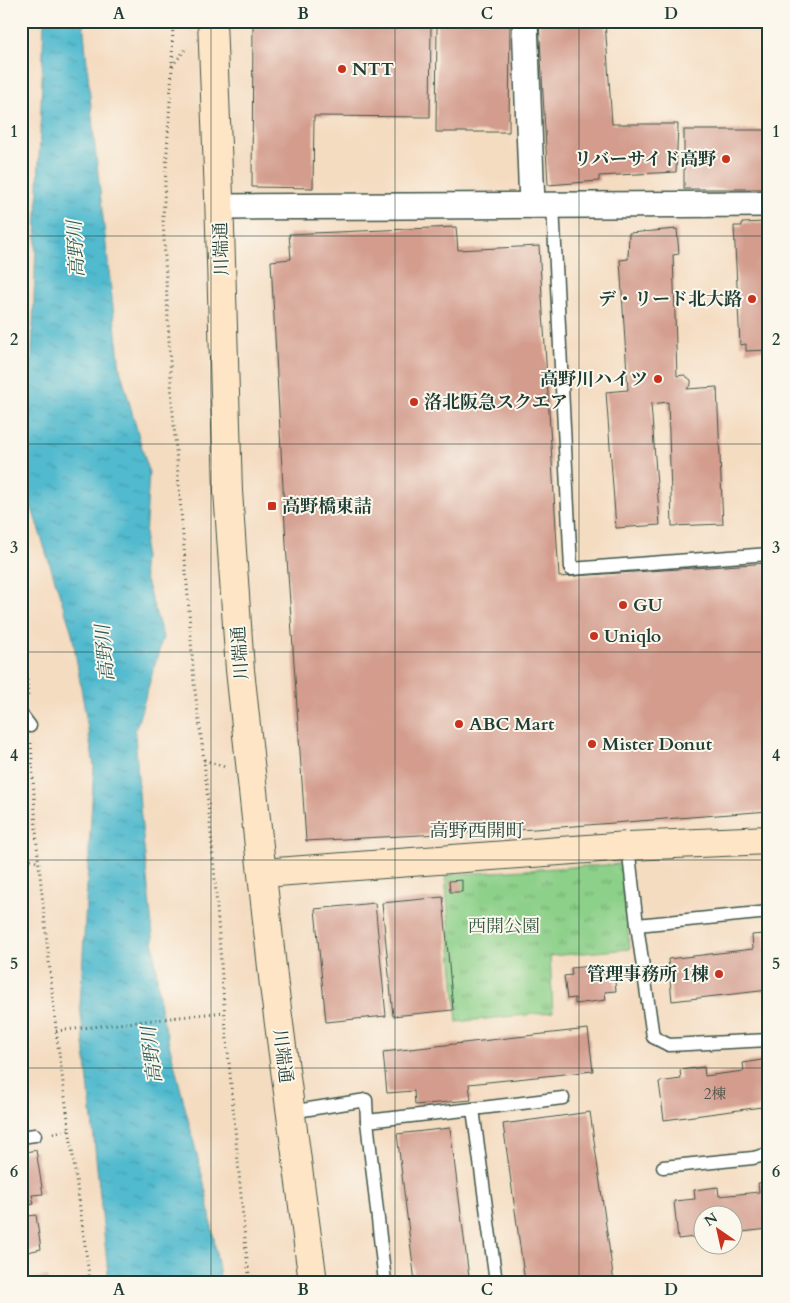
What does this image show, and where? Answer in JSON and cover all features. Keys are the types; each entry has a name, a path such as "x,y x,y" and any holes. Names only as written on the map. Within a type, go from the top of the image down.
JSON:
{"street":[{"name":"川端通","path":"212,21 230,511 240,670 274,986 313,1282"},
{"path":"524,21 543,205"},
{"path":"219,207 769,204"},
{"path":"263,873 628,846 769,840"}],"lane":[{"path":"543,205 572,568 769,554"},
{"path":"21,714 30,726"},
{"path":"628,846 653,1037 669,1045 769,1040"},
{"path":"637,925 769,912"},
{"path":"368,1121 563,1098"},
{"path":"290,1112 366,1100 385,1282"},
{"path":"473,1109 496,1282"},
{"path":"21,1137 35,1135"},
{"path":"663,1167 753,1158 769,1154"}],"path":[{"path":"173,21 163,218 172,401 194,683 205,770 224,1012 250,1282"},
{"path":"172,67 185,50"},
{"path":"21,580 39,863 56,1031 90,1282"},
{"path":"21,857 39,863"},
{"path":"56,1031 224,1012"}],"green space":[{"name":"西開公園","path":"620,864 630,949 550,956 553,1012 457,1022 445,875"}],"water":[{"name":"高野川","path":"44,21 83,21 120,369 149,473 143,571 163,637 135,732 140,807 160,1007 206,1191 221,1282 109,1282 80,1005 94,766 72,633 27,493"}],"building":[{"name":"NTT","path":"253,21 431,21 430,117 314,116 313,188 252,187"},
{"path":"437,21 510,21 509,132 436,132"},
{"path":"539,21 605,21 612,124 678,124 676,172 599,176 599,181 548,185"},
{"name":"リバーサイド高野","path":"684,130 769,130 769,189 684,189"},
{"name":"デ・リード北大路","path":"765,222 766,225 769,225 769,284 766,284 769,314 769,350 746,351 746,344 740,345 734,226 742,226 742,223"},
{"name":"洛北阪急スクエア","path":"456,227 458,250 539,246 559,577 769,563 769,811 535,829 306,841 286,544 271,261 291,259 289,234"},
{"name":"高野川ハイツ","path":"677,229 679,254 673,255 677,376 684,375 691,380 691,384 687,389 717,387 723,524 672,526 668,402 651,404 660,525 616,528 606,392 628,390 620,260 628,259 629,233"},
{"path":"462,880 462,892 450,892 449,881"},
{"path":"443,897 453,1010 393,1016 382,903"},
{"path":"375,903 386,1016 326,1022 315,909"},
{"name":"管理事務所 1棟","path":"764,934 765,947 769,947 769,990 672,1001 668,959 753,949 752,935"},
{"path":"602,965 603,974 614,973 616,991 605,992 606,1000 575,1004 575,998 567,999 564,976 572,975 571,968"},
{"path":"588,1029 593,1071 469,1084 471,1100 415,1105 414,1091 387,1093 383,1052"},
{"path":"768,1059 769,1106 664,1120 659,1082 681,1079 680,1070 704,1067 705,1076 744,1071 743,1063"},
{"path":"590,1112 614,1282 525,1282 503,1124"},
{"path":"450,1128 469,1277 415,1282 397,1134"},
{"path":"36,1150 43,1194 32,1195 34,1204 21,1206 21,1153"},
{"path":"769,1182 769,1229 742,1232 742,1206 692,1206 692,1237 678,1239 674,1201 695,1199 694,1190 718,1187 719,1196 759,1192 758,1183"},
{"path":"36,1215 41,1249 23,1253 24,1265 21,1266 21,1217"},
{"path":"48,1276 49,1282 22,1282 21,1280"}],"place":[{"name":"NTT","path":"342,69"},
{"name":"リバーサイド高野","path":"726,159"},
{"name":"デ・リード北大路","path":"752,299"},
{"name":"高野川ハイツ","path":"658,379"},
{"name":"洛北阪急スクエア","path":"414,402"},
{"name":"高野橋東詰","path":"272,506"},
{"name":"GU","path":"623,605"},
{"name":"Uniqlo","path":"594,636"},
{"name":"ABC Mart","path":"459,724"},
{"name":"Mister Donut","path":"592,744"},
{"name":"管理事務所 1棟","path":"719,974"}],"district":[{"name":"高野西開町","path":"477,830"}]}
